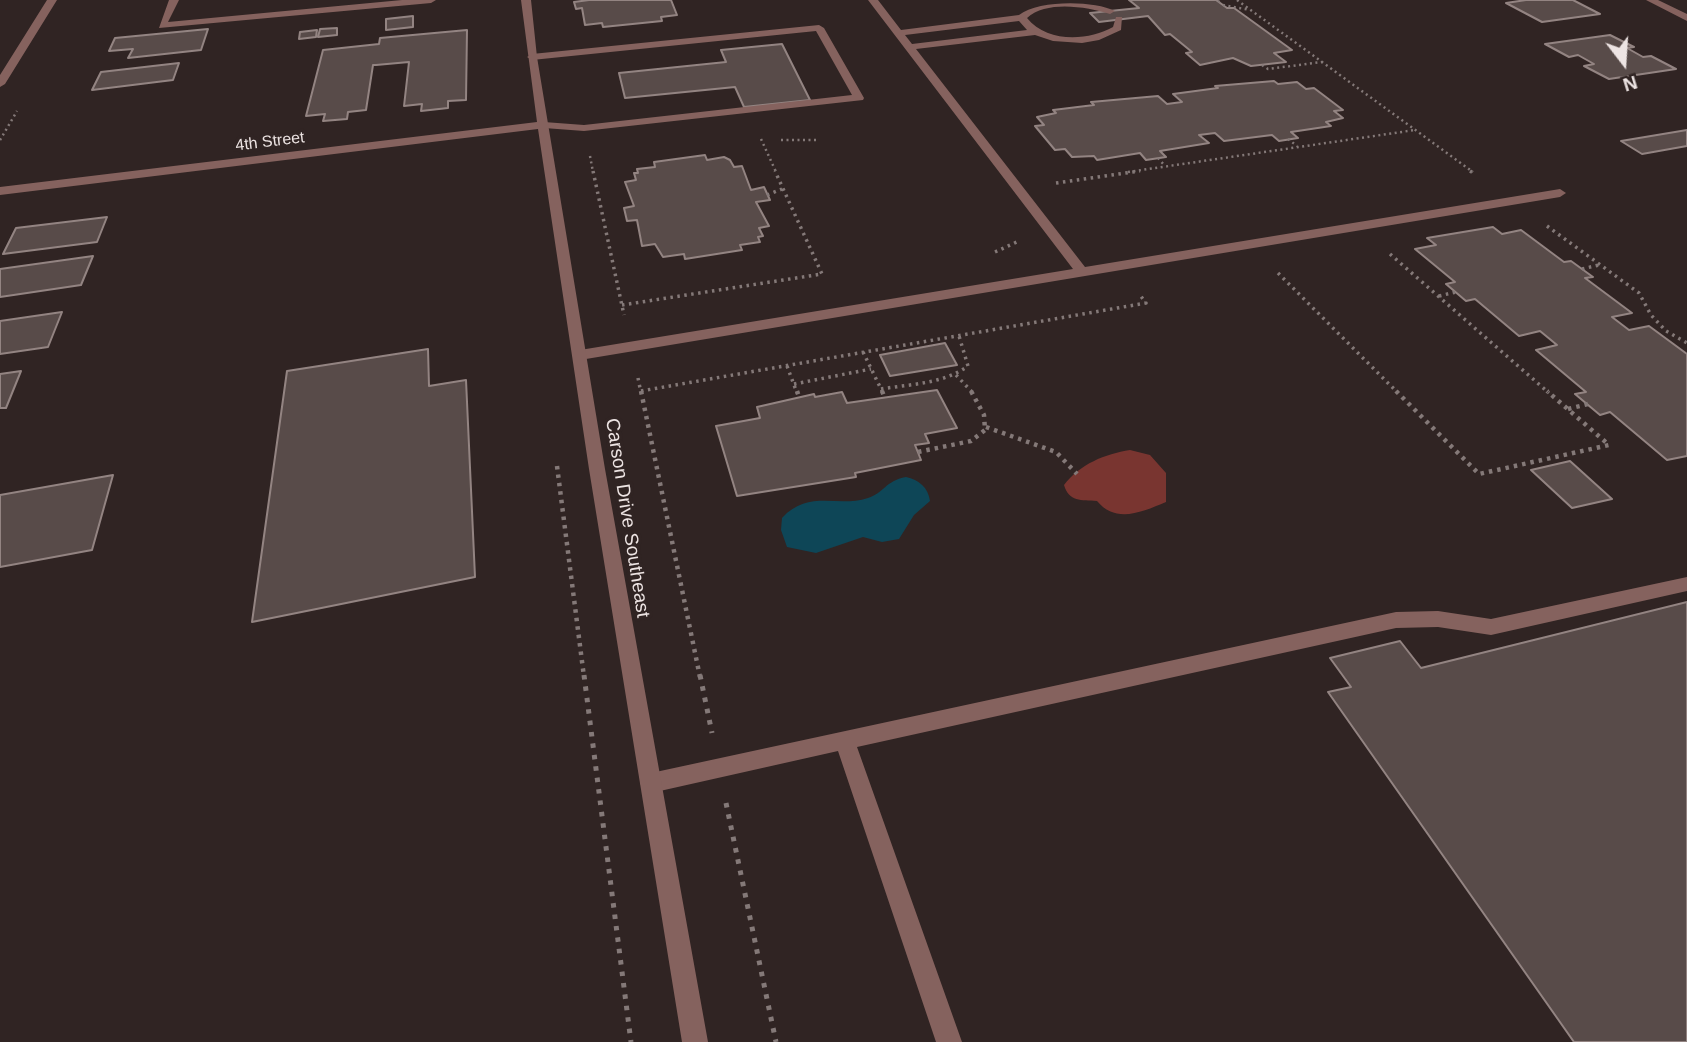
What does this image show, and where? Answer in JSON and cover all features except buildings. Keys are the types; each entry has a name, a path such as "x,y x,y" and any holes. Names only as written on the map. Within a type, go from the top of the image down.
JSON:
{"street":[{"path":"0,84 51,0"},
{"path":"174,0 162,26 431,0"},
{"name":"Carson Drive Southeast","path":"526,0 532,57 580,355 695,1042"},
{"path":"873,0 1082,272"},
{"path":"1651,0 1687,18"},
{"path":"899,33 1022,18 1031,6 1053,1 1079,1 1111,11"},
{"path":"1022,18 1036,32"},
{"path":"910,47 1036,32 1061,38 1090,39 1112,33 1118,28 1119,19"},
{"name":"4th Street","path":"0,191 544,125 584,128 859,98 819,28 532,57"},
{"path":"580,355 1560,193"},
{"path":"651,783 1396,620 1438,619 1491,627 1687,584"},
{"path":"845,742 949,1042"}],"path":[{"path":"1237,0 1639,293 1651,315 1666,331 1687,343"},
{"path":"1223,5 1251,10"},
{"path":"1262,65 1268,69 1322,62"},
{"path":"584,128 776,1042"},
{"path":"1045,184 1415,130"},
{"path":"622,305 822,274 760,139 817,141"},
{"path":"1288,139 1298,147"},
{"path":"1157,158 1166,167"},
{"path":"768,195 782,188"},
{"path":"1278,272 1479,474 1609,445 1390,253"},
{"path":"1582,269 1600,264"},
{"path":"1438,296 1456,292"},
{"path":"641,391 1146,303 1138,293"},
{"path":"881,389 956,374 968,366 960,335"},
{"path":"863,352 884,396"},
{"path":"787,366 799,397"},
{"path":"794,384 871,369"},
{"path":"956,374 979,403 986,427"},
{"path":"1568,409 1588,404"},
{"path":"918,452 971,441 986,427"},
{"path":"986,427 1056,452 1077,474"},
{"path":"557,463 631,1042"}],"shaded area":[{"path":"1130,450 1150,455 1166,473 1166,502 1139,512 1121,514 1104,508 1097,501 1076,499 1066,491 1064,485 1085,466 1102,457"}],"water":[{"path":"906,477 922,485 930,501 914,515 899,539 882,542 863,537 816,553 787,547 781,530 782,518 792,509 813,502 857,501 868,498 893,481"}]}
